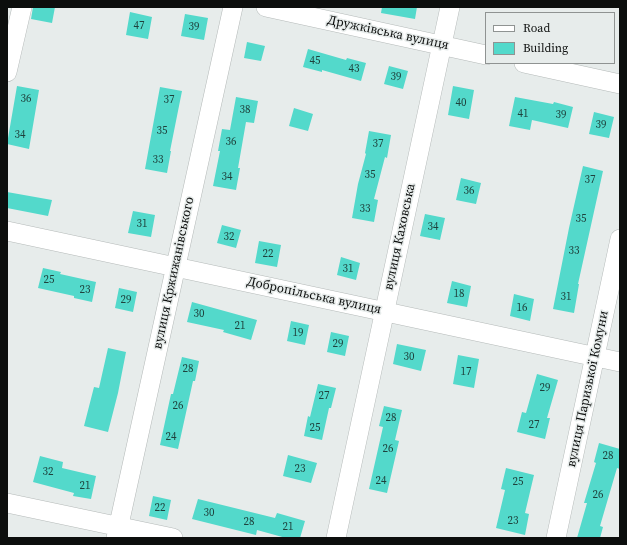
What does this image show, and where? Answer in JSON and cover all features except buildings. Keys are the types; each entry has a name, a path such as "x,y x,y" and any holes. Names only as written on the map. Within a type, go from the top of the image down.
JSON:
{"street":[{"path":"7,72 22,7"},
{"name":"вулиця Кржижанівського","path":"117,532 233,7"},
{"name":"Дружківська вулиця","path":"266,7 485,55"},
{"name":"вулиця Каховська","path":"336,538 450,7"},
{"path":"529,64 620,84"},
{"name":"Добропільська вулиця","path":"7,231 620,362"},
{"name":"вулиця Паризької Комуни","path":"556,538 620,239"},
{"path":"7,503 117,532 173,538"}]}
